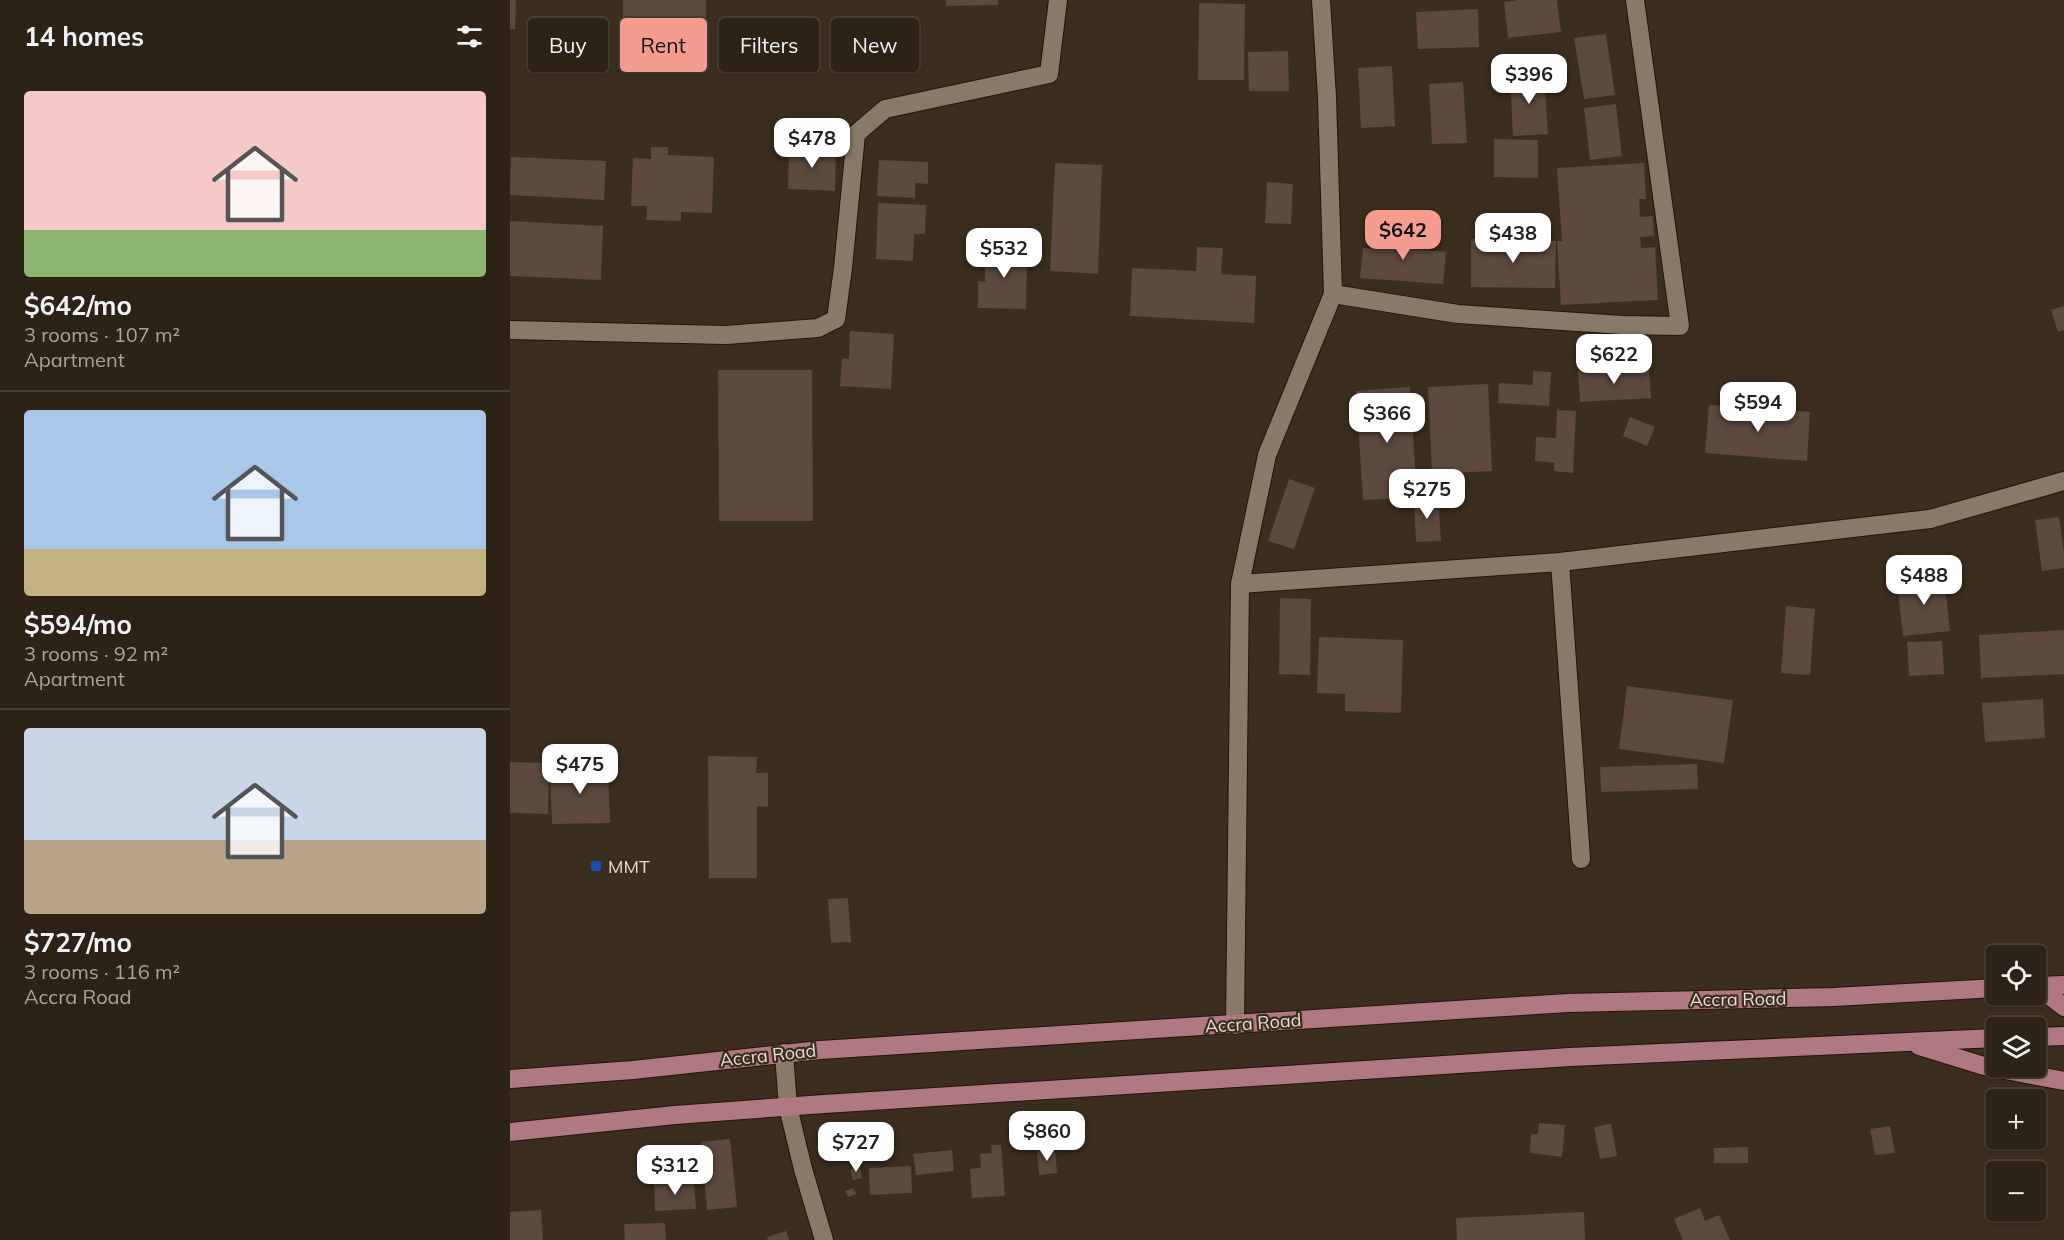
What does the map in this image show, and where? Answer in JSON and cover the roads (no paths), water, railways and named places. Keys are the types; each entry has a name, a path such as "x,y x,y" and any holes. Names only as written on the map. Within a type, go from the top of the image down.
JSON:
{"main road":[{"path":"2046,986 2064,985"},
{"name":"Accra Road","path":"510,1079 633,1070 784,1053 1568,1003 1834,997 1986,989"},
{"path":"2046,994 2064,1007"},
{"path":"2046,1037 2064,1036"},
{"path":"510,1132 675,1115 789,1107 1570,1058 1986,1038"},
{"path":"1905,1042 1984,1066 2064,1081"}],"street":[{"path":"510,330 726,335 818,328 836,319 856,134 885,109 1049,74 1058,0"},
{"path":"1235,1024 1240,584 1267,455 1333,294 1328,97 1321,0"},
{"path":"1333,294 1458,314 1623,325 1680,326 1635,0"},
{"path":"1240,584 1560,562 1930,519 2064,482"},
{"path":"1560,562 1581,860"},
{"path":"784,1053 789,1107 803,1168 824,1240"}],"place":[{"name":"MMT","path":"596,866"}]}
